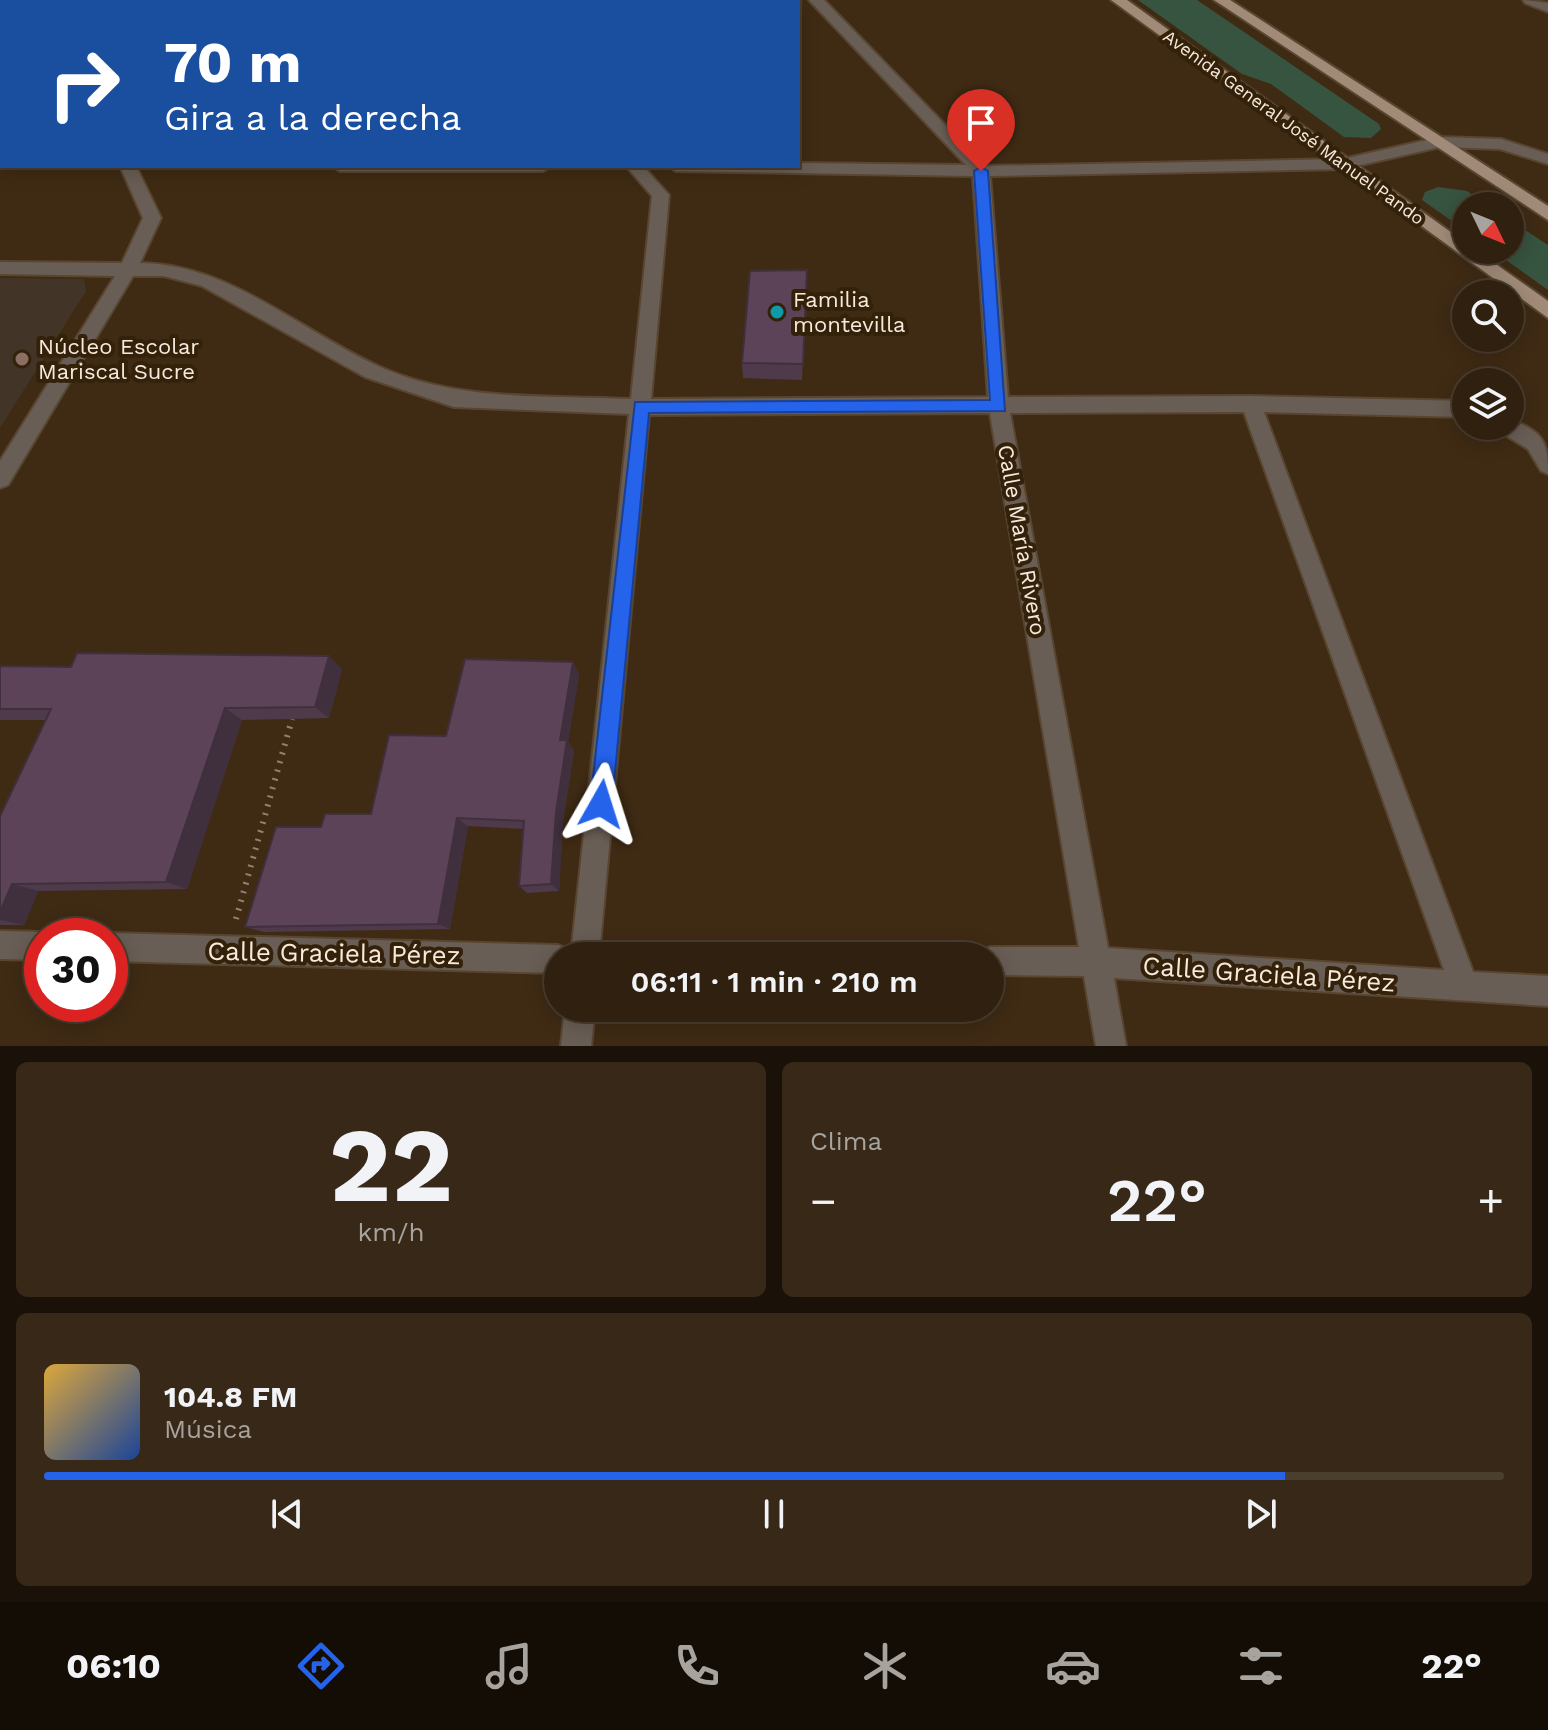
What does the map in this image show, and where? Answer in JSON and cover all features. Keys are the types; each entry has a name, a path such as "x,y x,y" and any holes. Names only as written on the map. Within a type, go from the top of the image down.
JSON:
{"main road":[{"name":"Avenida General José Manuel Pando","path":"1118,0 1548,311"},
{"path":"1221,0 1548,214"}],"street":[{"path":"816,0 981,171"},
{"path":"1530,0 1548,8"},
{"path":"798,168 981,171 1343,164 1440,142 1501,144 1548,159"},
{"path":"0,479 128,269 152,218 129,168"},
{"path":"586,942 661,195 636,168"},
{"name":"Calle María Rivero","path":"981,171 999,406 1111,1046"},
{"path":"0,268 164,270 208,281 372,372 454,399 641,407 1251,404 1452,409"},
{"path":"1251,404 1465,988"},
{"path":"1524,436 1535,443 1548,465"},
{"path":"0,945 24,946"},
{"name":"Calle Graciela Pérez","path":"128,947 544,959"},
{"name":"Calle Graciela Pérez","path":"1004,961 1095,962 1548,991"},
{"path":"576,1046 579,1022"}],"path":[{"path":"227,950 292,719"}],"shaded area":[{"name":"Núcleo Escolar Mariscal Sucre","path":"0,278 84,279 86,291 0,428"}],"green space":[{"path":"1138,0 1197,0 1379,124 1381,129 1371,138 1344,137 1271,84 1242,74"},
{"path":"1438,187 1468,192 1452,192 1452,221 1422,200 1425,192"},
{"path":"1524,229 1548,245 1548,290 1512,264 1524,264"}],"building":[{"name":"Familia montevilla","path":"807,270 803,364 742,363 750,271"},
{"path":"77,653 329,656 315,707 225,708 166,882 12,884 0,912 0,816 51,709 0,709 0,666 71,667"},
{"path":"465,659 573,662 560,740 567,740 556,812 551,884 519,886 524,821 457,818 438,924 245,927 276,827 321,827 325,814 371,814 389,735 446,736"}],"place":[{"name":"Familia montevilla","path":"777,312"},
{"name":"Núcleo Escolar Mariscal Sucre","path":"22,359"}],"route":[{"path":"601,804 641,407 999,406 981,171"}]}
